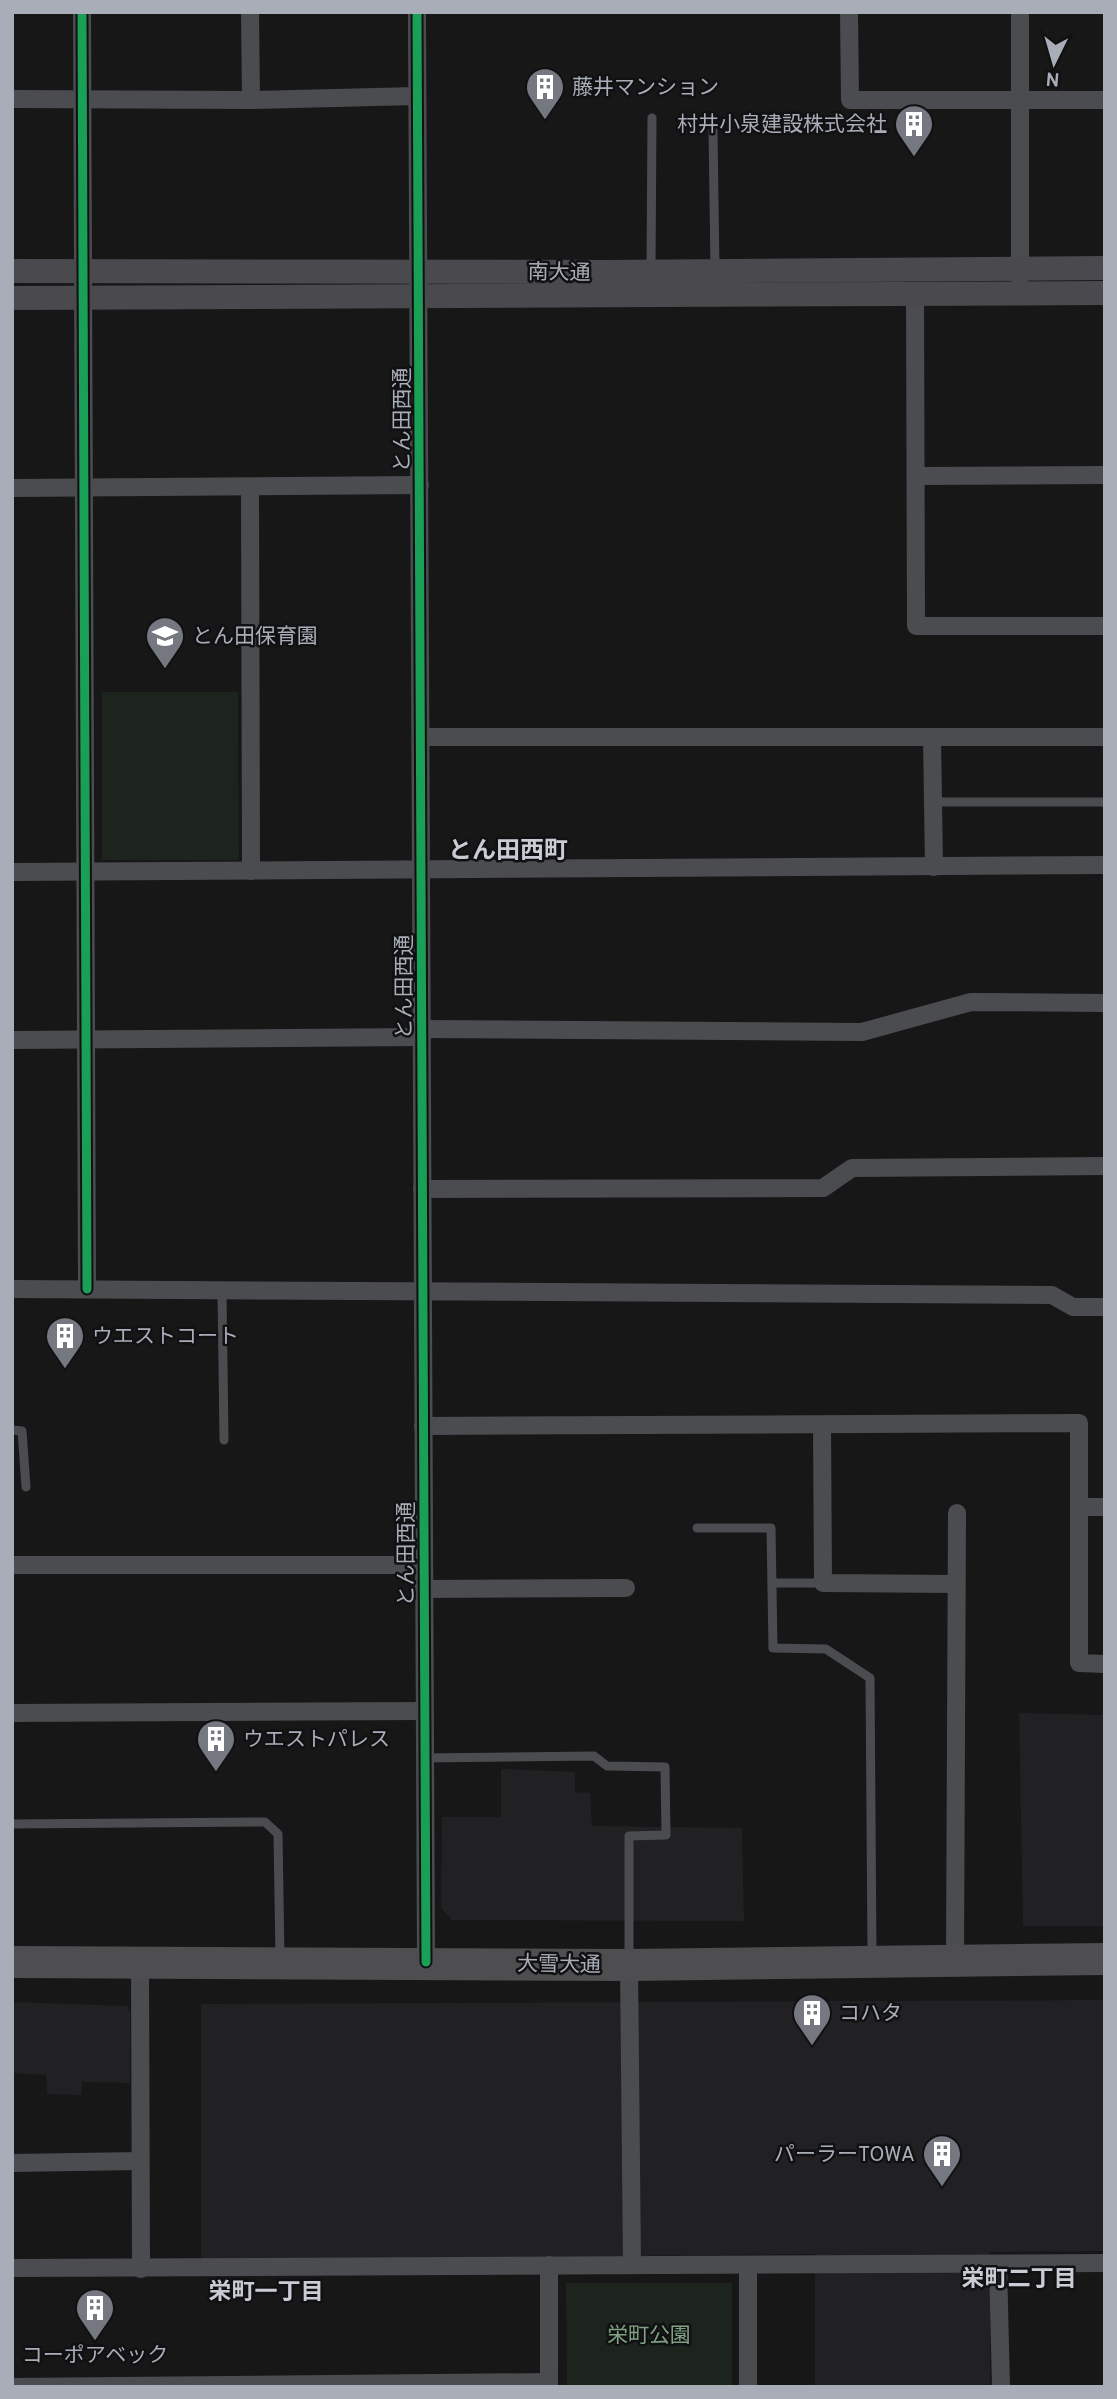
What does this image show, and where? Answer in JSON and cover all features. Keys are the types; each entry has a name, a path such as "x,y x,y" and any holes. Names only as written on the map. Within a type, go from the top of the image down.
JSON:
{"highway":[{"name":"大雪大通","path":"12,1962 280,1961 629,1965 1105,1959"}],"street":[{"path":"82,12 87,1289"},
{"path":"250,12 251,100"},
{"name":"とん田西通","path":"416,12 426,1962"},
{"path":"849,12 850,100 1105,100"},
{"path":"1020,12 1021,293"},
{"path":"12,99 251,100 416,96"},
{"name":"南大通","path":"12,271 651,272 1105,268"},
{"name":"南大通","path":"12,298 1105,293"},
{"path":"915,295 916,626 1105,626"},
{"path":"917,476 1105,475"},
{"path":"12,488 420,485"},
{"path":"250,487 251,870"},
{"path":"421,737 1105,737"},
{"path":"932,737 934,867"},
{"path":"12,872 1105,865"},
{"path":"12,1040 422,1033 862,1032 971,1002 1105,1003"},
{"path":"422,1189 823,1188 852,1168 1105,1166"},
{"path":"12,1289 423,1289 1052,1295 1073,1307 1105,1307"},
{"path":"423,1426 1079,1423 1079,1663 1105,1664"},
{"path":"821,1426 823,1583 956,1584"},
{"path":"1079,1507 1105,1507"},
{"path":"955,1959 957,1513"},
{"path":"12,1565 423,1565"},
{"path":"423,1589 626,1588"},
{"path":"12,1713 424,1711"},
{"path":"140,1961 141,2269"},
{"path":"629,1965 632,2264"},
{"path":"12,2163 140,2161"},
{"path":"12,2268 1105,2263"},
{"path":"12,2387 549,2385 549,2264"},
{"path":"998,2264 1001,2387"},
{"path":"748,2265 748,2387"}],"lane":[{"path":"651,272 652,118"},
{"path":"713,130 715,271"},
{"path":"933,802 1105,803"},
{"path":"222,1291 224,1440"},
{"path":"12,1430 22,1431 27,1462 26,1487"},
{"path":"697,1528 771,1528 774,1648 825,1648 870,1678 873,1960"},
{"path":"772,1584 823,1583"},
{"path":"424,1758 594,1756 607,1766 665,1767 666,1835 629,1836 629,1965"},
{"path":"12,1824 265,1822 278,1834 280,1961"}],"shaded area":[{"path":"1019,1713 1105,1715 1105,1926 1023,1926"},
{"path":"501,1769 575,1772 575,1792 590,1793 592,1826 742,1828 744,1921 452,1920 441,1908 442,1817 501,1817"},
{"path":"1105,2000 1105,2251 990,2252 990,2387 815,2387 815,2254 201,2260 201,2004"},
{"path":"12,2002 127,2006 130,2012 130,2083 82,2082 81,2095 47,2094 46,2075 12,2073"}],"green space":[{"path":"102,692 238,692 239,860 102,860"},
{"name":"栄町公園","path":"566,2283 732,2283 732,2387 567,2387"}],"cycle path":[{"path":"82,12 87,1289"},
{"path":"417,12 426,1962"}],"place":[{"name":"藤井マンション","path":"545,121"},
{"name":"村井小泉建設株式会社","path":"914,158"},
{"name":"とん田保育園","path":"165,670"},
{"name":"ウエストコート","path":"65,1370"},
{"name":"ウエストパレス","path":"216,1773"},
{"name":"コハタ","path":"812,2047"},
{"name":"パーラーTOWA","path":"942,2188"},
{"name":"コーポアベック","path":"95,2342"}],"district":[{"name":"とん田西町","path":"508,850"},
{"name":"栄町二丁目","path":"1019,2278"},
{"name":"栄町一丁目","path":"266,2291"}]}
